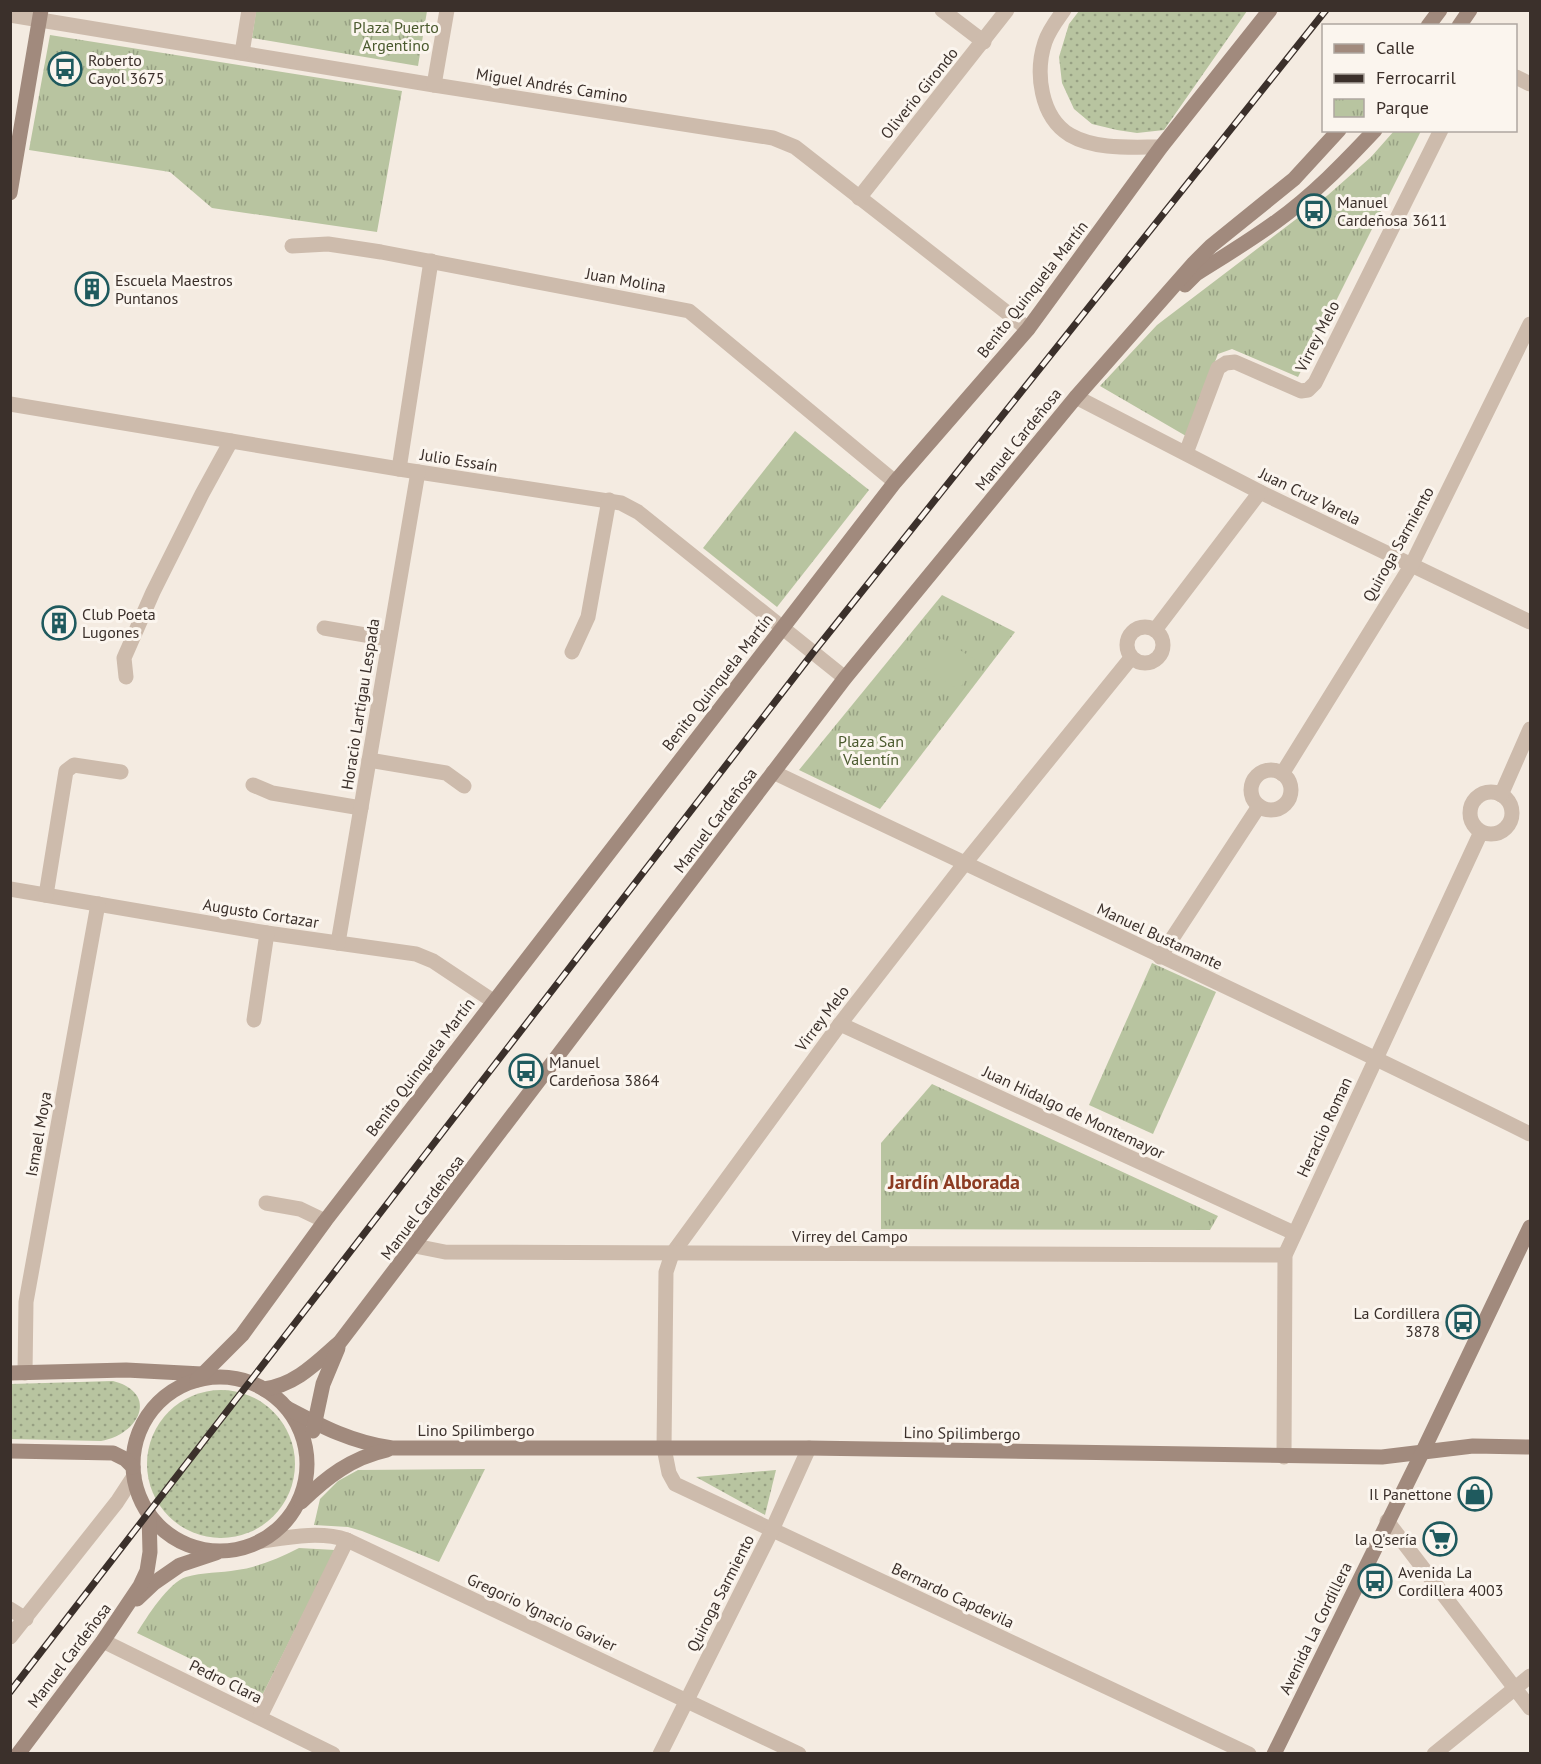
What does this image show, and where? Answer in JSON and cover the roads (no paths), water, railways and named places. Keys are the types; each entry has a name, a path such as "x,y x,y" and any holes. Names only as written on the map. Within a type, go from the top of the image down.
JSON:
{"main road":[{"name":"Benito Quinquela Martín","path":"200,1377 242,1335 325,1221 493,1001 895,482 1028,329 1161,147 1270,10"},
{"path":"1430,24 1440,10"},
{"path":"1460,24 1470,10"},
{"path":"10,194 40,15"},
{"name":"Manuel Cardeñosa","path":"264,1389 278,1387 295,1379 340,1342 844,678 1076,397 1206,251 1294,179 1337,132"},
{"name":"Manuel Cardeñosa","path":"1134,331 1196,274 1300,204 1324,183 1373,132"},
{"name":"Avenida La Cordillera","path":"1274,1754 1530,1227"},
{"name":"Manuel Cardeñosa","path":"307,1461 322,1384 340,1342"},
{"name":"Lino Spilimbergo","path":"18,1373 126,1370 240,1379 264,1389 286,1408 297,1422 306,1449 305,1485 296,1508"},
{"name":"Lino Spilimbergo","path":"200,1377 169,1394 147,1417 135,1446 133,1471 137,1492 149,1515 161,1529 194,1548 217,1552 243,1549 262,1541 281,1527 296,1508 341,1468 368,1454 392,1448"},
{"name":"Lino Spilimbergo","path":"286,1408 357,1441 392,1448 809,1448 1382,1457 1473,1446 1530,1447"},
{"path":"10,1451 113,1454 125,1459 133,1471"},
{"name":"Manuel Cardeñosa","path":"18,1754 128,1607 140,1586 147,1571 150,1552 149,1515"},
{"name":"Manuel Cardeñosa","path":"128,1607 180,1565 217,1552"}],"street":[{"path":"242,53 249,10"},
{"path":"435,85 447,10"},
{"path":"942,10 984,42"},
{"name":"Oliverio Girondo","path":"859,198 1007,10"},
{"path":"1064,10 1045,41 1040,65 1042,90 1054,120 1069,134 1090,142 1114,147 1161,147"},
{"name":"Miguel Andrés Camino","path":"10,15 40,15 242,53 773,138 795,147 1028,329"},
{"name":"Virrey Melo","path":"1186,453 1218,368 1226,363 1234,362 1301,391 1308,390 1315,383 1440,132"},
{"name":"Juan Molina","path":"292,246 328,244 431,261 689,311 895,482"},
{"path":"399,469 431,261"},
{"name":"Quiroga Sarmiento","path":"1282,774 1411,566 1530,324"},
{"name":"Juan Cruz Varela","path":"1076,397 1260,492 1530,622"},
{"name":"Julio Essaín","path":"10,404 399,469 609,500 629,506 844,678"},
{"path":"126,677 124,658 153,592 231,441"},
{"name":"Horacio Lartigau Lespada","path":"338,943 418,472"},
{"path":"1155,630 1260,492"},
{"path":"572,652 588,617 609,500"},
{"path":"1144,627 1155,630 1160,634 1164,646 1159,658 1149,664 1143,664 1131,658 1127,642 1133,631 1144,627"},
{"path":"324,628 389,639"},
{"name":"Virrey Melo","path":"664,1448 666,1272 672,1254 840,1024 965,863 1131,658"},
{"path":"1501,795 1530,729"},
{"path":"369,759 432,769 446,773 464,786"},
{"path":"46,895 66,771 74,765 121,772"},
{"path":"1264,771 1276,771 1282,774 1290,785 1289,799 1279,808 1259,807 1251,790 1254,778 1264,771"},
{"name":"Manuel Bustamante","path":"773,772 1377,1058 1530,1134"},
{"path":"254,785 272,793 361,808"},
{"path":"1495,793 1501,795 1510,805 1511,820 1502,831 1488,834 1481,832 1472,823 1470,816 1473,804 1482,795 1495,793"},
{"path":"1160,957 1259,807"},
{"name":"Heraclio Roman","path":"1284,1456 1285,1255 1481,832"},
{"name":"Augusto Cortazar","path":"10,889 267,933 424,956 493,1001"},
{"name":"Ismael Moya","path":"18,1373 26,1302 98,904"},
{"path":"254,1020 267,933"},
{"name":"Juan Hidalgo de Montemayor","path":"840,1024 1294,1233"},
{"path":"266,1203 300,1209 325,1221"},
{"name":"Virrey del Campo","path":"415,1246 445,1252 1285,1255"},
{"name":"Bernardo Capdevila","path":"664,1448 669,1473 675,1484 1249,1754"},
{"name":"Quiroga Sarmiento","path":"660,1754 772,1530 809,1448"},
{"path":"10,1637 117,1502 133,1471"},
{"path":"1387,1521 1530,1708"},
{"name":"Gregorio Ygnacio Gavier","path":"262,1541 320,1536 336,1536 347,1540 799,1754"},
{"path":"260,1717 347,1540"},
{"path":"10,1609 26,1619"},
{"name":"Pedro Clara","path":"103,1641 333,1754"},
{"path":"1434,1754 1530,1676"}],"railway":[{"path":"10,1692 812,654 1326,10"}],"place":[{"name":"Roberto Cayol 3675","path":"65,69"},
{"name":"Manuel Cardeñosa 3611","path":"1314,211"},
{"name":"Escuela Maestros Puntanos","path":"92,289"},
{"name":"Club Poeta Lugones","path":"59,623"},
{"name":"Manuel Cardeñosa 3864","path":"526,1071"},
{"name":"La Cordillera 3878","path":"1463,1322"},
{"name":"Il Panettone","path":"1475,1494"},
{"name":"la Q'sería","path":"1440,1539"},
{"name":"Avenida La Cordillera 4003","path":"1375,1581"}],"district":[{"name":"Jardín Alborada","path":"954,1182"}],"park label":[{"name":"Plaza Puerto Argentino","path":"396,36"},
{"name":"Plaza San Valentín","path":"871,750"}]}
